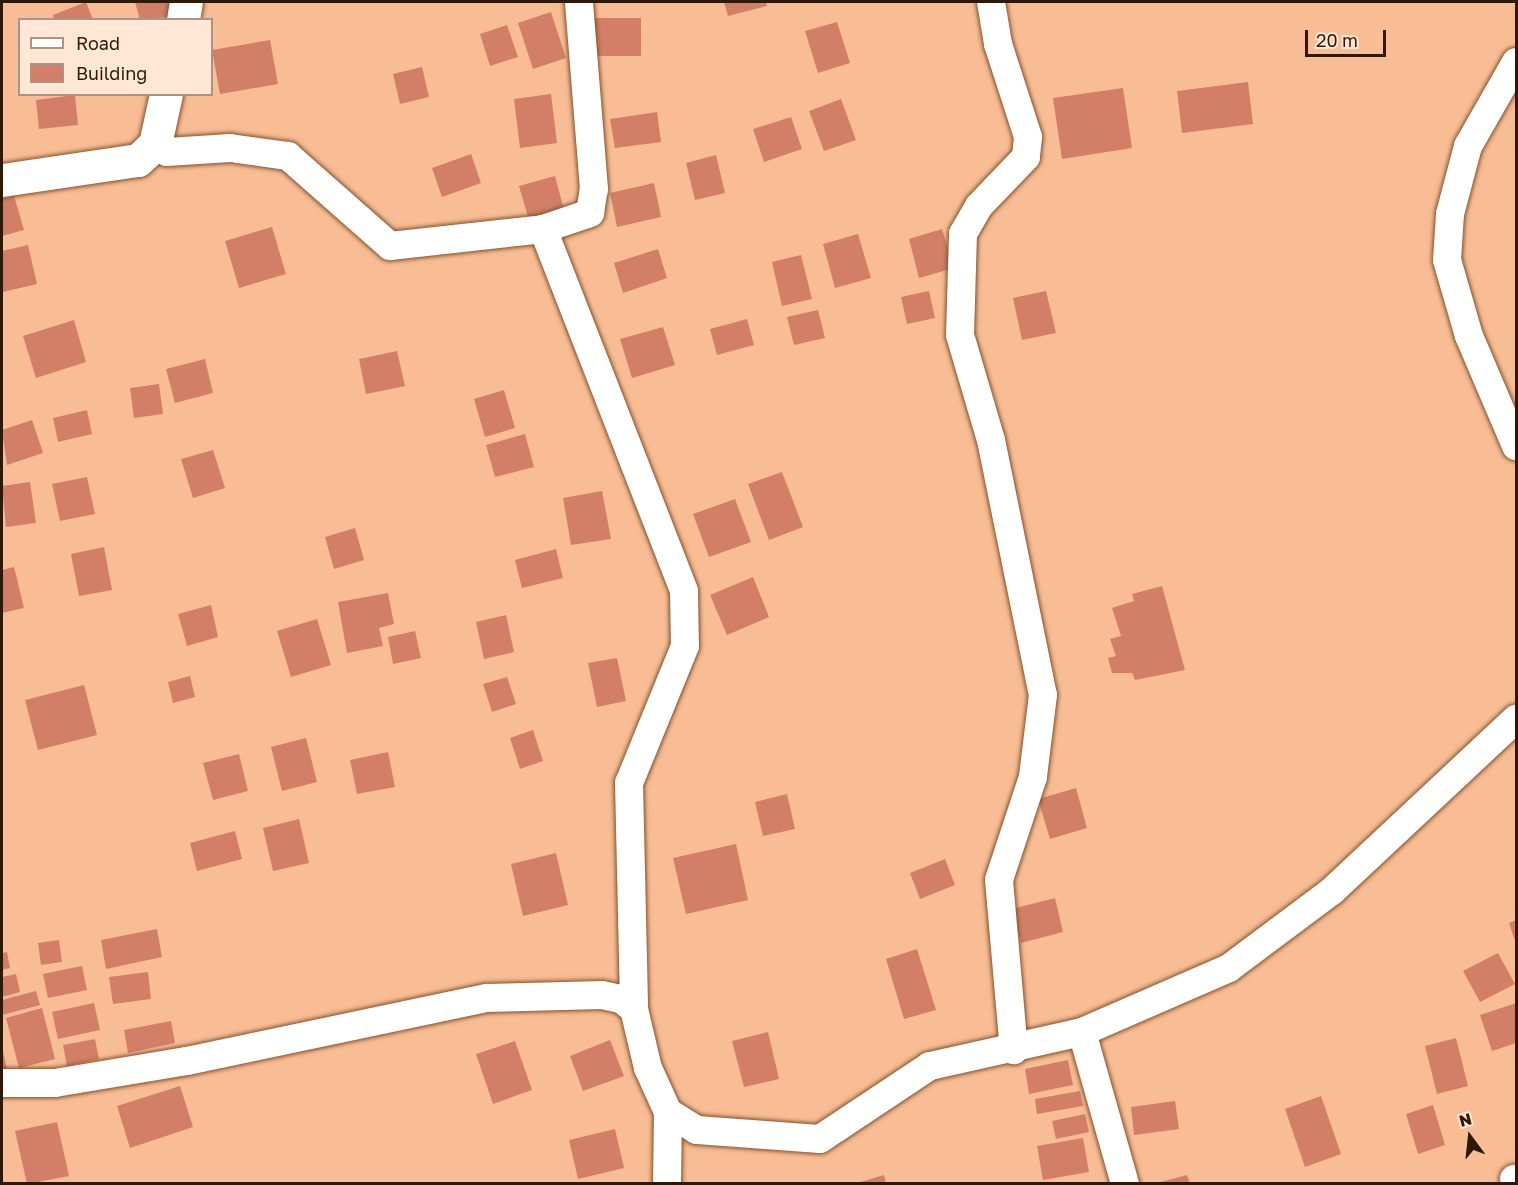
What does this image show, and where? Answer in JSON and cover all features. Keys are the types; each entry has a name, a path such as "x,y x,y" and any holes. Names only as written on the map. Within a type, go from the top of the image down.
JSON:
{"main road":[{"path":"183,18 186,2"},
{"path":"2,180 138,159 154,144 166,96"}],"street":[{"path":"154,144 167,152 230,148 288,156 390,246 543,229 590,213 594,189 579,2"},
{"path":"991,2 998,44 1028,137 1026,157 979,206 963,234 960,335 991,440 1043,695 1033,777 999,880 1014,1050"},
{"path":"1516,62 1468,146 1450,214 1447,260 1469,336 1516,446"},
{"path":"543,229 684,591 686,646 629,783 634,1009 648,1068 668,1112 668,1184"},
{"path":"668,1112 697,1130 820,1139 930,1066 1014,1050 1082,1032 1229,968 1332,891 1516,719"},
{"path":"2,1083 55,1083 176,1063 487,998 602,995 621,999 634,1009"},
{"path":"1082,1032 1125,1184"}],"building":[{"path":"86,2 92,18 54,18 53,15"},
{"path":"135,2 172,2 176,16 158,18 139,18"},
{"path":"724,2 766,2 767,6 728,16"},
{"path":"551,12 566,58 533,69 518,23"},
{"path":"594,18 641,18 641,56 594,56"},
{"path":"837,22 850,63 818,73 805,31"},
{"path":"507,25 518,57 490,66 480,34"},
{"path":"270,40 278,84 220,94 213,50"},
{"path":"422,67 429,97 400,104 393,74"},
{"path":"1248,82 1253,124 1182,133 1177,91"},
{"path":"1123,88 1132,148 1062,159 1053,98"},
{"path":"551,94 557,143 520,148 514,99"},
{"path":"75,96 78,125 39,129 36,100"},
{"path":"841,99 856,140 824,151 809,111"},
{"path":"657,112 661,142 615,148 610,119"},
{"path":"791,117 802,149 764,162 753,129"},
{"path":"471,154 481,183 442,197 432,168"},
{"path":"716,155 725,193 695,200 686,163"},
{"path":"555,176 564,210 529,220 519,186"},
{"path":"654,183 661,217 617,227 610,193"},
{"path":"14,196 24,230 2,236 2,199"},
{"path":"272,227 286,274 239,288 225,241"},
{"path":"942,229 954,268 919,278 909,239"},
{"path":"858,234 871,278 835,288 823,244"},
{"path":"28,245 37,284 3,292 2,251"},
{"path":"658,249 667,278 623,293 614,263"},
{"path":"801,255 812,299 782,306 772,262"},
{"path":"929,291 935,318 907,324 901,297"},
{"path":"1046,291 1056,333 1022,340 1013,298"},
{"path":"818,310 825,338 794,345 787,317"},
{"path":"747,319 754,345 717,355 710,329"},
{"path":"74,320 86,362 36,378 23,336"},
{"path":"663,327 675,365 632,378 620,339"},
{"path":"397,351 405,386 366,394 359,359"},
{"path":"205,359 213,393 175,403 166,369"},
{"path":"159,384 163,414 134,418 130,388"},
{"path":"504,390 515,428 485,437 474,399"},
{"path":"87,410 92,434 58,442 53,418"},
{"path":"32,420 43,453 7,465 2,430"},
{"path":"525,434 534,467 495,477 486,445"},
{"path":"213,450 225,488 193,498 181,459"},
{"path":"782,472 803,527 769,540 748,484"},
{"path":"87,477 95,514 60,521 52,484"},
{"path":"30,482 36,523 6,527 2,486"},
{"path":"602,491 611,539 571,545 563,498"},
{"path":"735,499 751,542 709,557 693,514"},
{"path":"355,528 364,560 334,569 325,537"},
{"path":"104,547 112,590 79,596 71,554"},
{"path":"556,549 563,578 522,588 515,560"},
{"path":"14,567 24,608 2,613 2,570"},
{"path":"753,577 769,617 727,635 710,595"},
{"path":"1162,586 1185,670 1135,680 1132,673 1112,673 1108,658 1116,656 1110,639 1121,636 1112,608 1134,601 1132,594"},
{"path":"388,593 394,624 379,628 383,646 347,653 338,602"},
{"path":"211,605 218,637 187,646 178,614"},
{"path":"506,615 514,652 484,659 476,622"},
{"path":"317,619 331,665 291,677 277,631"},
{"path":"415,631 421,658 393,664 388,637"},
{"path":"617,658 626,701 597,707 588,663"},
{"path":"190,676 195,697 173,703 168,682"},
{"path":"507,677 516,704 492,712 483,684"},
{"path":"84,685 97,735 38,750 25,700"},
{"path":"533,730 543,761 520,769 510,738"},
{"path":"306,738 317,782 282,791 271,747"},
{"path":"388,752 395,787 357,794 350,760"},
{"path":"239,754 248,791 213,800 203,763"},
{"path":"1076,788 1087,828 1050,839 1038,799"},
{"path":"787,794 795,829 763,836 755,802"},
{"path":"299,819 309,863 273,871 263,828"},
{"path":"235,831 242,859 197,871 190,843"},
{"path":"736,844 748,900 686,914 673,858"},
{"path":"556,853 568,905 523,916 511,864"},
{"path":"945,859 955,885 920,899 910,873"},
{"path":"1055,898 1063,932 1021,943 1012,909"},
{"path":"1516,920 1516,944 1509,923"},
{"path":"157,929 162,957 106,969 101,940"},
{"path":"59,940 62,962 41,965 38,943"},
{"path":"917,949 936,1010 904,1019 886,959"},
{"path":"7,952 10,968 2,970 2,953"},
{"path":"1498,953 1515,984 1480,1002 1463,971"},
{"path":"82,966 87,990 48,998 43,974"},
{"path":"148,972 151,999 113,1004 109,977"},
{"path":"16,974 20,992 2,997 2,977"},
{"path":"36,991 40,1005 2,1015 2,1000"},
{"path":"94,1003 100,1030 58,1039 52,1012"},
{"path":"1516,1003 1516,1043 1492,1051 1480,1015"},
{"path":"42,1008 55,1059 19,1068 6,1018"},
{"path":"171,1021 175,1043 128,1053 124,1030"},
{"path":"768,1032 779,1079 744,1087 732,1041"},
{"path":"1456,1038 1468,1086 1437,1094 1425,1046"},
{"path":"95,1039 99,1059 67,1066 63,1045"},
{"path":"610,1040 624,1076 583,1091 570,1056"},
{"path":"515,1041 532,1090 493,1104 476,1054"},
{"path":"2,1047 7,1069 2,1070"},
{"path":"1068,1060 1073,1085 1029,1094 1025,1069"},
{"path":"180,1086 193,1127 130,1148 117,1106"},
{"path":"1080,1091 1083,1106 1037,1114 1035,1099"},
{"path":"1321,1096 1341,1154 1305,1167 1285,1109"},
{"path":"1175,1101 1179,1129 1134,1135 1131,1107"},
{"path":"1433,1105 1445,1145 1418,1154 1406,1114"},
{"path":"1085,1114 1089,1132 1056,1139 1052,1121"},
{"path":"57,1122 69,1176 27,1184 15,1131"},
{"path":"615,1129 624,1168 578,1179 569,1140"},
{"path":"1083,1138 1089,1172 1043,1180 1037,1146"},
{"path":"884,1175 886,1184 857,1184 857,1183"},
{"path":"1187,1175 1190,1184 1157,1184 1157,1183"}]}
